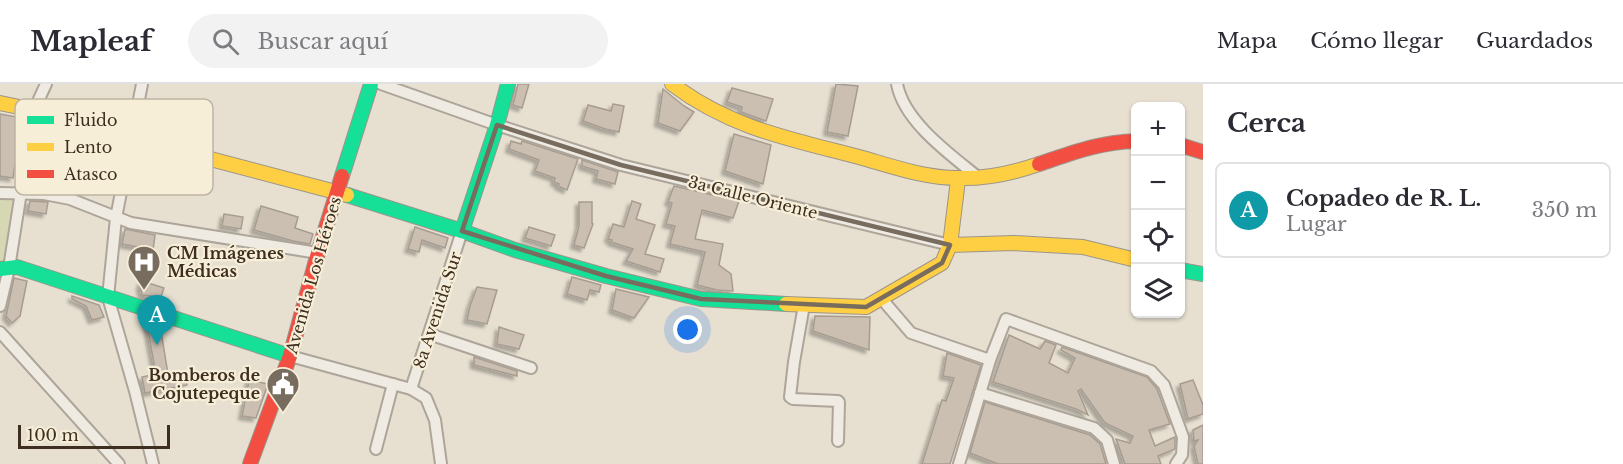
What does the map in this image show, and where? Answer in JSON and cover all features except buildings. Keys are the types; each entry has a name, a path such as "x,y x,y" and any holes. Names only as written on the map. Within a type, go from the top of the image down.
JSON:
{"street":[{"path":"39,99 46,84"},
{"path":"139,99 142,84"},
{"name":"Avenida Los Héroes","path":"252,459 290,356 318,253 372,84"},
{"name":"3a Calle Oriente","path":"381,84 621,165 950,244 1014,243 1083,247 1131,259"},
{"path":"462,231 508,84"},
{"path":"672,84 709,110 738,123 798,142 916,173 958,180 1016,171 1095,144 1131,141"},
{"path":"897,84 904,104 918,123 943,148 979,178"},
{"path":"0,103 15,106"},
{"path":"1185,147 1203,152"},
{"path":"213,159 337,192 515,250 701,300 866,307 942,263 950,244 958,180"},
{"path":"0,193 15,194"},
{"path":"0,306 4,268 20,195"},
{"path":"49,195 70,199 130,224 318,253"},
{"path":"121,195 108,297 153,464"},
{"name":"8a Avenida Sur","path":"411,389 462,231"},
{"path":"4,268 17,267 290,356 411,389 426,398 435,420 441,464"},
{"path":"1185,271 1203,274"},
{"path":"882,298 911,333 990,360"},
{"path":"804,305 790,397 839,402 838,441"},
{"path":"959,464 990,360 1006,319 1151,371 1164,385 1183,437 1182,454 1176,464"},
{"path":"0,332 119,464"},
{"path":"429,334 531,368"},
{"path":"376,449 393,384"},
{"path":"980,393 1094,428 1107,440 1114,464"},
{"path":"239,464 252,459"}],"highlighted area":[{"path":"497,125 621,165 950,245 942,263 866,307 701,299 606,276 462,231"}],"green space":[{"path":"0,197 16,200 4,264 0,264"}],"traffic: fast":[{"path":"342,176 371,84"},
{"path":"462,231 508,84"},
{"path":"347,195 515,250 606,276 701,299 786,304"},
{"path":"0,269 17,267 290,356"},
{"path":"1185,271 1203,274"}],"traffic: slow":[{"path":"672,84 694,99 738,122 920,174 979,178 1009,173 1039,164"},
{"path":"0,103 15,106"},
{"path":"213,160 347,195"},
{"path":"786,304 866,307 942,263 950,245 958,180"},
{"path":"950,245 1014,243 1083,247 1131,259"}],"traffic: jam":[{"path":"1039,164 1098,146 1131,141"},
{"path":"1185,147 1203,152"},
{"path":"250,464 290,356 342,176"}],"place":[{"name":"CM Imágenes Médicas","path":"144,291"},
{"name":"Copadeo de R. L.","path":"157,345"},
{"name":"Bomberos de Cojutepeque","path":"283,413"}]}
